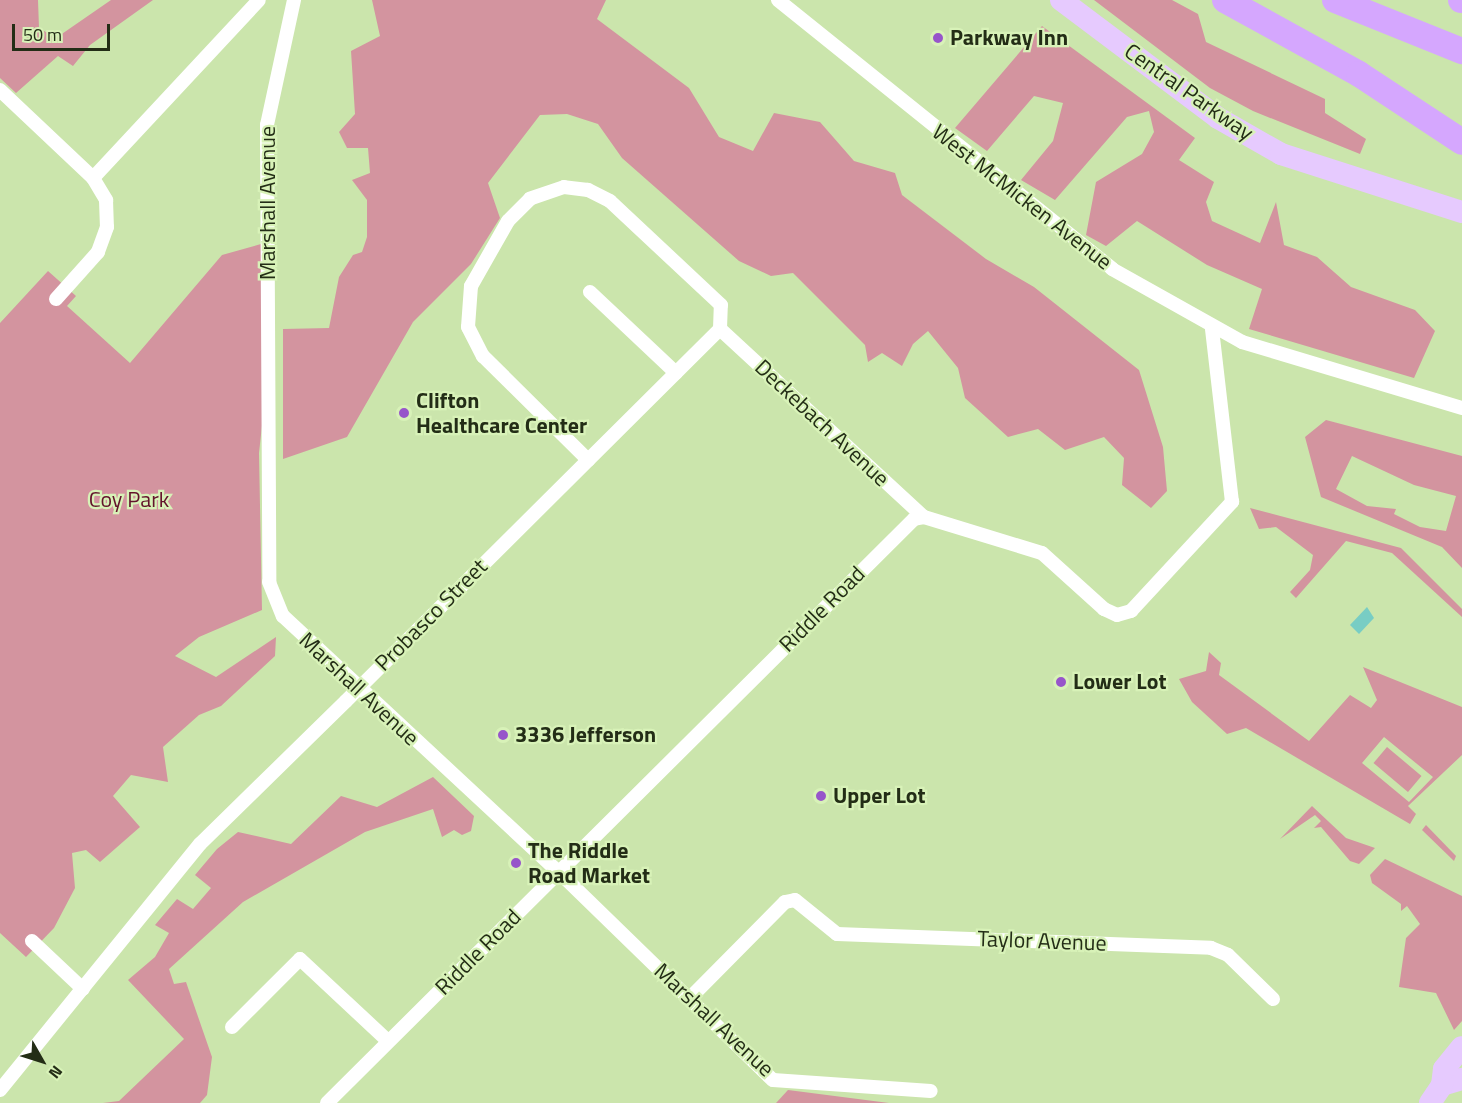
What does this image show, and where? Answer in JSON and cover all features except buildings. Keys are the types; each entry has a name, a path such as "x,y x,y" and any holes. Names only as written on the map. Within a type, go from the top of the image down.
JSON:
{"highway":[{"path":"1225,0 1359,74 1462,142"},
{"path":"1335,0 1462,51"}],"main road":[{"name":"Central Parkway","path":"1061,0 1218,118 1281,154 1462,212"},
{"path":"1445,1089 1444,1069 1462,1047"}],"street":[{"path":"93,178 259,0"},
{"name":"Marshall Avenue","path":"294,0 268,106 269,582 286,621 357,689 559,872 773,1080 931,1090"},
{"name":"West McMicken Avenue","path":"778,0 1076,244 1212,328 1462,408"},
{"path":"0,90 93,178 106,200 104,240 56,299"},
{"path":"588,460 483,356 468,327 466,301 508,221 540,193 564,187 588,190 610,201 721,305 720,329"},
{"path":"590,292 676,373"},
{"path":"924,517 1042,553 1104,609 1117,615 1131,611 1232,502 1212,328"},
{"name":"Probasco Street","path":"0,1090 200,844 720,329"},
{"name":"Deckebach Avenue","path":"720,329 924,517"},
{"name":"Riddle Road","path":"332,1101 388,1041 900,532 924,517"},
{"name":"Taylor Avenue","path":"690,998 785,903 802,904 837,934 1211,948 1228,955 1273,999"},
{"path":"32,941 83,989"},
{"path":"232,1027 300,959 388,1041"}],"green space":[{"path":"0,0 38,0 39,28 56,38 111,0 153,0 90,45 73,66 58,56 16,93 0,78"},
{"path":"372,0 606,0 597,19 689,88 719,137 753,151 774,113 820,122 854,161 895,173 902,195 986,259 1034,287 1139,370 1163,447 1167,491 1151,508 1122,485 1124,458 1104,437 1065,450 1038,429 1008,437 965,398 958,368 928,331 913,344 902,366 882,353 868,362 865,345 793,273 771,276 739,261 622,158 598,124 567,114 540,115 488,183 500,218 471,264 413,322 347,437 283,459 283,329 329,328 339,277 353,255 362,252 367,237 367,200 352,180 370,173 368,148 347,148 339,132 355,114 351,51 380,36"},
{"path":"1094,0 1172,0 1198,14 1206,42 1325,99 1325,113 1366,139 1360,154 1253,111 1210,88"},
{"path":"1042,26 1195,138 1179,160 1214,182 1206,202 1212,221 1260,243 1276,202 1284,245 1317,257 1351,287 1415,310 1435,331 1414,378 1249,329 1262,289 1207,265 1137,221 1106,246 1086,235 1096,182 1142,154 1154,132 1149,111 1127,117 1055,200 1021,180 1053,141 1063,103 1034,96 987,151 955,128"},
{"name":"Coy Park","path":"268,242 269,362 259,453 262,610 199,637 175,656 216,677 276,637 275,656 221,706 199,715 163,747 168,782 131,775 113,796 140,827 100,862 86,850 72,853 75,888 54,928 26,957 0,933 0,323 48,271 76,296 67,306 130,363 222,255"},
{"path":"1326,420 1462,456 1462,568 1442,547 1321,497 1305,437","holes":["1352,456 1414,485 1456,496 1446,531 1420,527 1394,514 1396,509 1367,506 1336,489"]},
{"path":"1250,508 1401,548 1462,609 1462,617 1392,553 1346,541 1296,598 1290,592 1310,570 1313,555 1276,527 1259,529"},
{"path":"1209,652 1221,663 1219,675 1309,741 1350,695 1371,708 1377,700 1363,667 1462,707 1462,755 1408,806 1416,814 1410,824 1246,728 1227,734 1192,702 1179,679 1206,671","holes":["1384,737 1433,777 1409,802 1362,763"]},
{"path":"1387,747 1421,776 1408,792 1374,763"},
{"path":"433,777 474,816 471,831 462,835 454,830 442,837 433,809 365,832 243,902 169,969 174,984 186,982 212,1057 207,1095 200,1103 103,1103 119,1101 184,1039 128,980 155,957 169,933 155,925 177,899 193,909 211,888 195,875 217,849 238,832 291,844 341,796 377,807"},
{"path":"1312,806 1346,838 1375,848 1359,864 1350,861 1321,827 1314,828 1321,821 1315,815 1280,839"},
{"path":"1426,825 1456,856 1454,861 1422,830"},
{"path":"1385,859 1462,896 1462,1021 1454,1030 1436,993 1399,987 1406,938 1420,924 1407,906 1401,911 1401,904 1372,883 1370,875"},
{"path":"788,1090 889,1103 776,1103"}],"water":[{"path":"1367,607 1374,618 1359,634 1350,625"}],"place":[{"name":"Parkway Inn","path":"938,38"},
{"name":"Clifton Healthcare Center","path":"404,413"},
{"name":"Lower Lot","path":"1061,682"},
{"name":"3336 Jefferson","path":"503,735"},
{"name":"Upper Lot","path":"821,796"},
{"name":"The Riddle Road Market","path":"516,863"}]}
